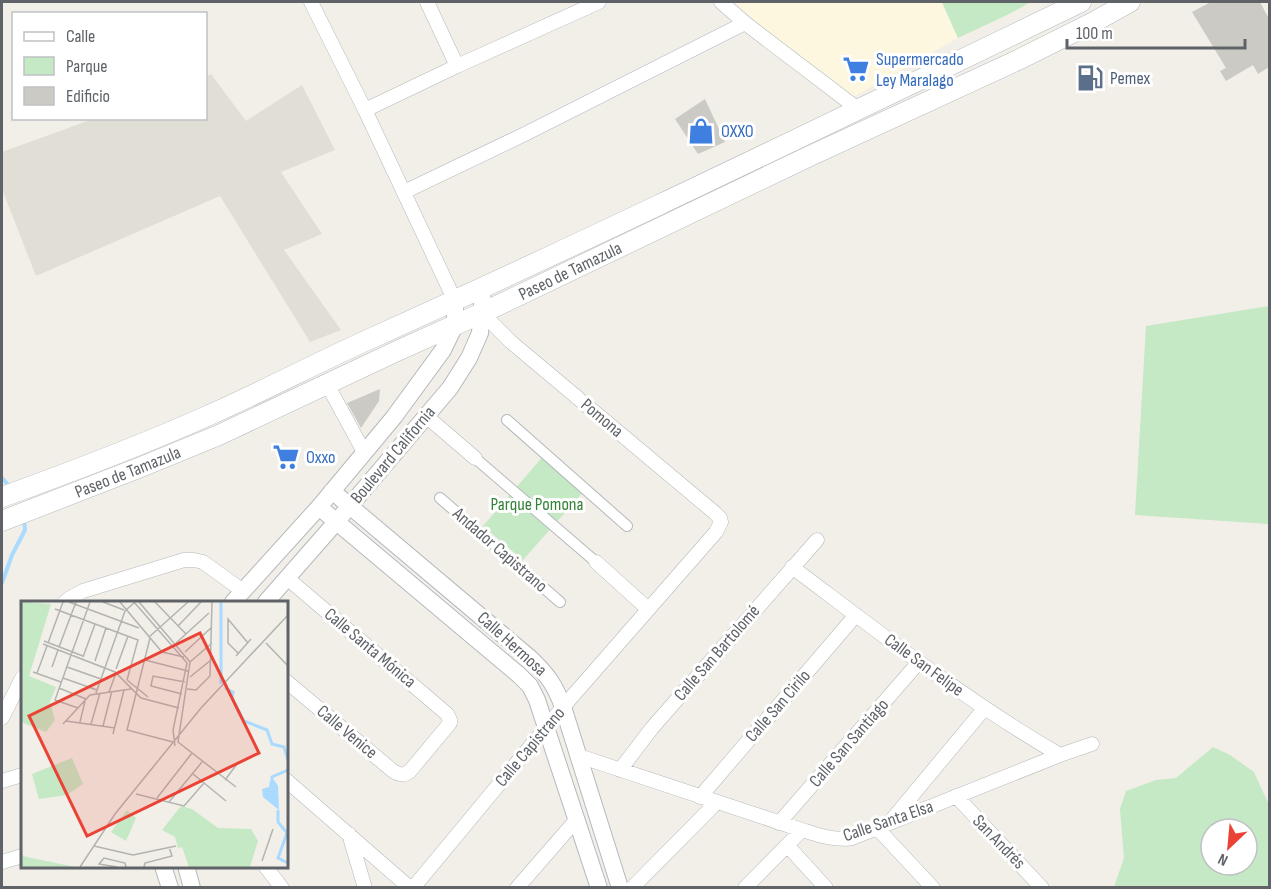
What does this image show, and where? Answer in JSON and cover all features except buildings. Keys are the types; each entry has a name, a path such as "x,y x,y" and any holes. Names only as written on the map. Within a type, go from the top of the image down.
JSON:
{"main road":[{"path":"1041,49 1049,33 1075,12 1083,2"},
{"name":"Paseo de Tamazula","path":"2,496 208,416 483,288 1083,2"},
{"name":"Paseo de Tamazula","path":"3,521 219,435 1041,49 1130,2"},
{"path":"802,136 812,155"}],"street":[{"path":"311,2 455,301"},
{"path":"427,2 457,66"},
{"path":"365,110 599,2"},
{"path":"721,2 858,110"},
{"path":"404,192 745,23"},
{"name":"Boulevard California","path":"268,601 450,388 469,358 480,333 483,288"},
{"name":"Boulevard California","path":"238,597 319,507 394,417 443,350 455,325 455,301"},
{"name":"Pomona","path":"482,313 511,342 716,513 721,522"},
{"path":"327,384 364,452"},
{"path":"426,416 648,609"},
{"path":"507,420 627,526"},
{"name":"Calle Hermosa","path":"332,491 546,674 557,690 563,707 620,888"},
{"name":"Andador Capistrano","path":"440,498 560,602"},
{"name":"Calle Hermosa","path":"319,507 530,686 577,819 598,888"},
{"name":"Calle Capistrano","path":"412,888 563,707 716,532 721,522"},
{"name":"Calle San Bartolomé","path":"620,770 652,728 817,540"},
{"path":"67,601 83,591 184,560 203,562 238,597"},
{"name":"Calle San Felipe","path":"792,567 984,709 1060,755"},
{"name":"Calle Santa Mónica","path":"287,578 447,714 450,720 448,725 410,771"},
{"name":"Calle San Cirilo","path":"700,797 856,615"},
{"name":"Calle San Santiago","path":"779,823 919,662"},
{"name":"Calle Venice","path":"288,683 393,771 403,775 410,771"},
{"path":"2,718 18,694"},
{"path":"933,888 883,825 984,709"},
{"name":"Calle Santa Elsa","path":"579,756 779,823 835,839 843,839 852,838 1092,744"},
{"path":"2,781 21,776"},
{"path":"288,782 412,888"},
{"name":"San Andrés","path":"956,796 1042,888"},
{"path":"632,888 717,802"},
{"path":"517,888 577,819"},
{"path":"745,888 802,830"},
{"path":"349,834 365,888"},
{"path":"786,845 826,888"},
{"path":"2,862 21,856"},
{"path":"163,868 170,888"},
{"path":"186,868 192,888"},
{"path":"266,868 282,888"}],"shaded area":[{"name":"Supermercado Ley Maralago","path":"734,2 941,2 958,38 846,101"},
{"path":"211,74 246,121 302,85 335,150 281,172 322,234 284,250 341,330 310,342 220,196 36,276 2,189 2,152 90,120 207,120 207,76"}],"green space":[{"path":"942,2 1031,2 958,38"},
{"path":"1269,306 1269,524 1135,515 1146,326"},
{"name":"Parque Pomona","path":"545,454 585,490 523,560 483,526"},
{"path":"1213,747 1230,755 1254,772 1269,805 1269,887 1114,887 1124,858 1120,809 1126,791 1156,780 1176,778"}],"waterway":[{"path":"2,478 11,488"},
{"path":"2,583 12,555 25,530 24,520"}],"place":[{"name":"Supermercado Ley Maralago","path":"856,69"},
{"name":"Pemex","path":"1090,78"},
{"name":"OXXO","path":"701,131"},
{"name":"Oxxo","path":"286,457"}]}
